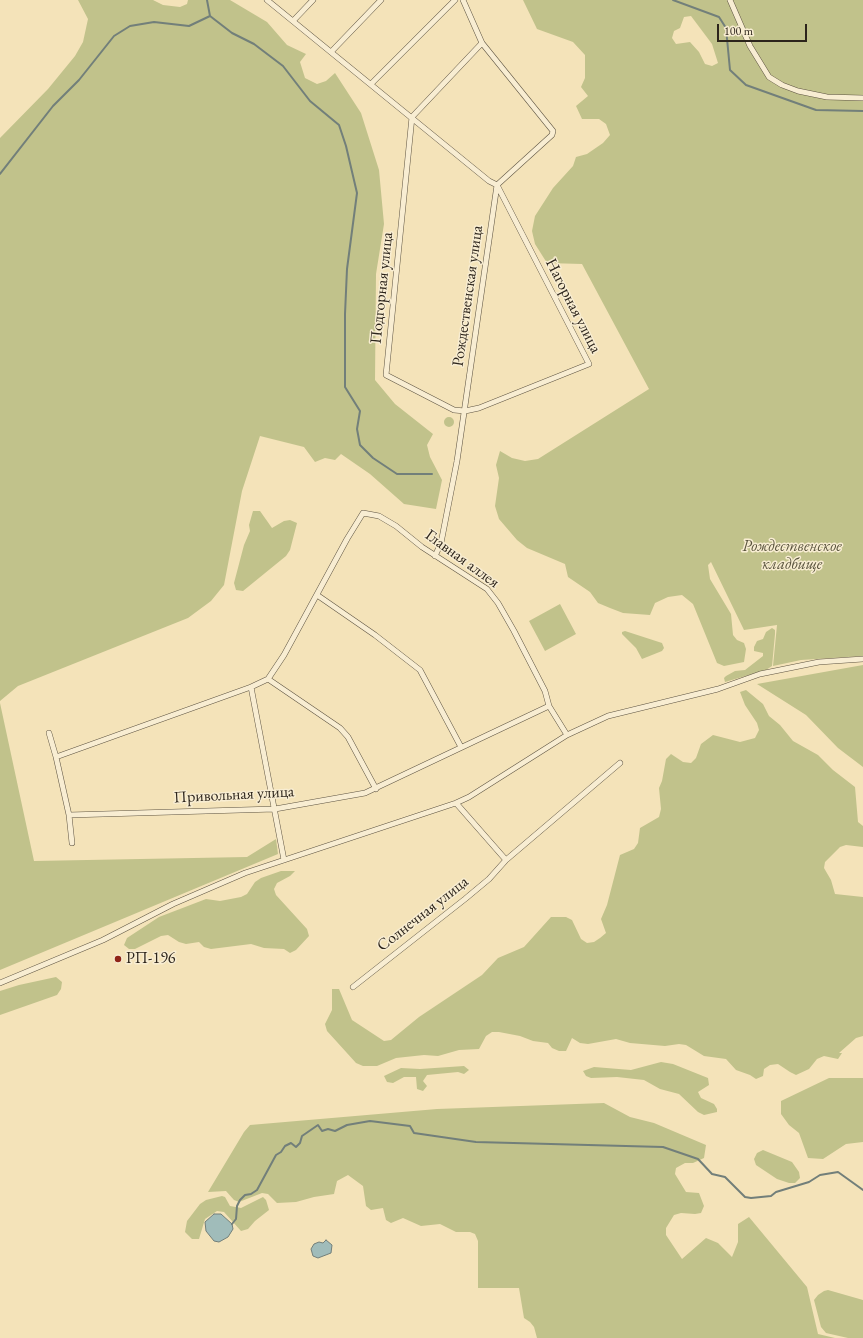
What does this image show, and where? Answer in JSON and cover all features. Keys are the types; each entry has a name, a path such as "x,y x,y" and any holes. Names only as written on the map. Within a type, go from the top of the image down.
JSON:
{"street":[{"path":"268,0 489,181 497,185 552,135 553,131 482,44 463,0"},
{"path":"294,21 313,0"},
{"path":"331,52 381,0"},
{"path":"371,84 455,0"},
{"path":"730,0 750,46 769,77 782,85 804,92 827,97 863,98"},
{"path":"412,117 482,44"},
{"name":"Подгорная улица","path":"412,117 386,375 454,410 465,411"},
{"name":"Нагорная улица","path":"465,411 479,408 519,393 589,364 497,185"},
{"name":"Рождественская улица","path":"435,556 441,543 465,411 497,185"},
{"name":"Главная аллея","path":"317,595 363,513 379,516 435,556 487,589 498,603 545,690 549,706 567,735"},
{"path":"56,757 251,687 268,679 284,655 317,595 375,635 420,670 461,747"},
{"path":"0,983 103,940 173,904 213,886 284,860 456,803 475,793 567,735 608,716 718,689 760,674 819,662 863,659"},
{"path":"268,679 340,728 348,737 376,789"},
{"path":"251,687 284,860"},
{"name":"Привольная улица","path":"69,815 275,809 365,793 549,706"},
{"path":"49,733 69,815 72,843"},
{"name":"Солнечная улица","path":"353,987 489,879 506,860 620,763"},
{"path":"456,803 506,860"}],"green space":[{"path":"78,0 153,0 163,5 180,7 187,4 188,0 230,0 267,22 287,45 306,54 300,62 305,78 317,84 326,81 335,73 361,113 379,170 384,224 376,274 375,380 395,404 433,434 427,445 430,457 442,480 436,509 404,504 370,474 341,454 335,460 325,458 315,462 304,447 260,436 242,491 224,585 211,601 188,618 18,686 0,701 0,138 48,89 75,56 83,42 88,19"},
{"name":"Рождественское кладбище","path":"523,0 863,0 863,656 801,660 773,666 777,625 744,630 711,562 708,565 710,579 731,614 733,635 737,640 744,643 746,649 744,662 724,666 717,663 693,604 682,595 668,597 655,603 650,615 623,613 610,608 598,603 590,592 568,577 565,564 527,548 517,540 499,519 495,506 499,478 496,465 500,451 512,458 525,461 538,459 649,389 582,264 547,263 535,244 532,231 535,216 553,188 573,166 576,157 587,154 603,143 610,135 606,124 599,119 582,119 576,106 588,96 581,87 585,78 585,55 573,42 537,29","holes":["691,16 712,44 718,63 712,66 705,64 699,52 690,42 676,44 672,38 674,31 680,28 684,17"]},
{"path":"447,417 451,417 453,418 453,426 447,427 444,424 444,420"},
{"path":"253,511 260,511 272,528 284,521 290,520 297,523 290,550 286,556 243,591 236,590 234,583 244,545 250,531 249,525"},
{"path":"560,604 576,634 545,651 529,621"},
{"path":"772,628 775,630 775,634 772,666 766,670 725,682 724,678 726,676 735,671 745,670 763,656 763,653 754,651 754,647 757,641 763,639 766,632"},
{"path":"625,631 662,643 664,648 662,651 642,659 636,648 622,634 622,632"},
{"path":"863,665 863,767 838,748 806,715 757,684"},
{"path":"746,690 763,704 769,716 780,725 793,741 818,755 833,770 855,787 858,822 863,826 863,847 846,845 840,847 825,862 824,868 831,880 835,894 863,897 863,1036 856,1038 839,1053 842,1053 838,1059 824,1056 817,1059 809,1069 796,1075 778,1064 770,1065 764,1069 763,1076 756,1079 736,1070 726,1059 704,1056 686,1045 679,1044 665,1046 630,1043 616,1039 588,1044 580,1043 572,1038 566,1051 559,1051 552,1048 548,1043 533,1041 520,1036 492,1032 486,1036 479,1049 459,1050 438,1056 424,1055 396,1058 377,1066 363,1066 356,1063 327,1031 325,1024 332,1010 332,989 339,989 352,1020 384,1041 391,1040 419,1017 482,975 498,958 524,947 551,917 566,917 572,920 581,939 587,943 594,942 600,938 606,933 601,919 607,905 620,855 634,849 638,843 640,828 659,817 661,809 659,788 662,781 666,759 671,754 683,762 691,763 696,758 701,744 713,735 740,742 755,738 759,730 757,723 745,705 740,692"},
{"path":"0,703 34,861 247,857 276,839 278,854 0,970"},
{"path":"281,871 295,871 290,876 277,883 274,889 276,895 307,929 309,936 296,950 290,953 284,949 264,948 251,944 211,949 204,947 199,942 186,944 179,942 168,935 161,936 135,949 129,949 124,945 127,938 159,917 206,899 220,901 241,897 247,894 255,882 261,878"},
{"path":"56,977 62,982 61,989 57,995 0,1015 0,991 19,985"},
{"path":"661,1062 673,1064 708,1078 709,1085 698,1092 701,1098 714,1104 717,1112 704,1115 698,1112 679,1094 660,1089 644,1080 617,1077 591,1078 586,1076 583,1071 594,1067 631,1070"},
{"path":"464,1066 469,1070 464,1074 458,1072 427,1075 423,1081 427,1086 423,1091 417,1089 416,1077 404,1077 393,1083 387,1082 384,1076 401,1068 420,1069"},
{"path":"829,1078 863,1078 863,1142 846,1144 823,1159 808,1158 799,1133 789,1125 781,1114 781,1101"},
{"path":"604,1103 630,1117 654,1123 706,1145 704,1158 693,1163 685,1163 676,1168 675,1174 686,1192 699,1193 704,1206 701,1213 681,1213 674,1215 666,1228 666,1235 682,1259 706,1238 718,1243 732,1257 738,1242 738,1224 749,1217 807,1287 818,1334 835,1338 537,1338 534,1327 524,1318 519,1288 478,1288 478,1241 475,1234 470,1232 456,1232 440,1224 421,1226 403,1218 391,1223 386,1220 383,1208 371,1210 366,1206 363,1186 348,1175 337,1181 334,1194 296,1202 277,1203 268,1194 262,1193 239,1202 234,1200 226,1191 208,1192 244,1132 250,1125 437,1109"},
{"path":"763,1150 792,1162 799,1172 800,1178 795,1183 789,1183 777,1179 756,1165 754,1159 757,1153"},
{"path":"222,1196 225,1197 230,1206 241,1208 263,1197 266,1200 269,1210 255,1221 248,1229 241,1231 224,1212 217,1211 205,1219 199,1239 192,1239 185,1232 187,1221 200,1204 206,1200"},
{"path":"828,1290 863,1300 863,1338 848,1338 826,1333 821,1327 814,1300 818,1295"}],"water":[{"path":"214,1214 221,1214 232,1224 233,1229 228,1237 219,1242 214,1241 206,1231 205,1222"},
{"path":"326,1240 332,1245 331,1253 318,1258 313,1256 311,1249 314,1244 319,1242 323,1243"}],"waterway":[{"path":"207,0 210,16 232,33 254,44 283,66 310,101 339,125 346,146 357,193 347,269 345,314 345,387 360,411 357,429 360,445 373,458 397,474 432,474"},
{"path":"673,0 719,17 726,28 730,70 746,85 816,110 863,111"},
{"path":"0,174 53,106 79,80 114,36 130,26 154,22 189,26 210,16"},
{"path":"232,1224 236,1219 237,1206 240,1200 245,1195 251,1194 257,1190 276,1155 281,1152 285,1146 291,1143 296,1147 300,1143 302,1136 318,1125 322,1131 328,1129 335,1131 347,1125 370,1121 410,1126 414,1133 476,1142 663,1147 698,1159 712,1174 725,1177 745,1197 751,1198 771,1196 776,1192 809,1182 820,1175 838,1172 863,1190"}],"place":[{"name":"РП-196","path":"118,959"}]}
